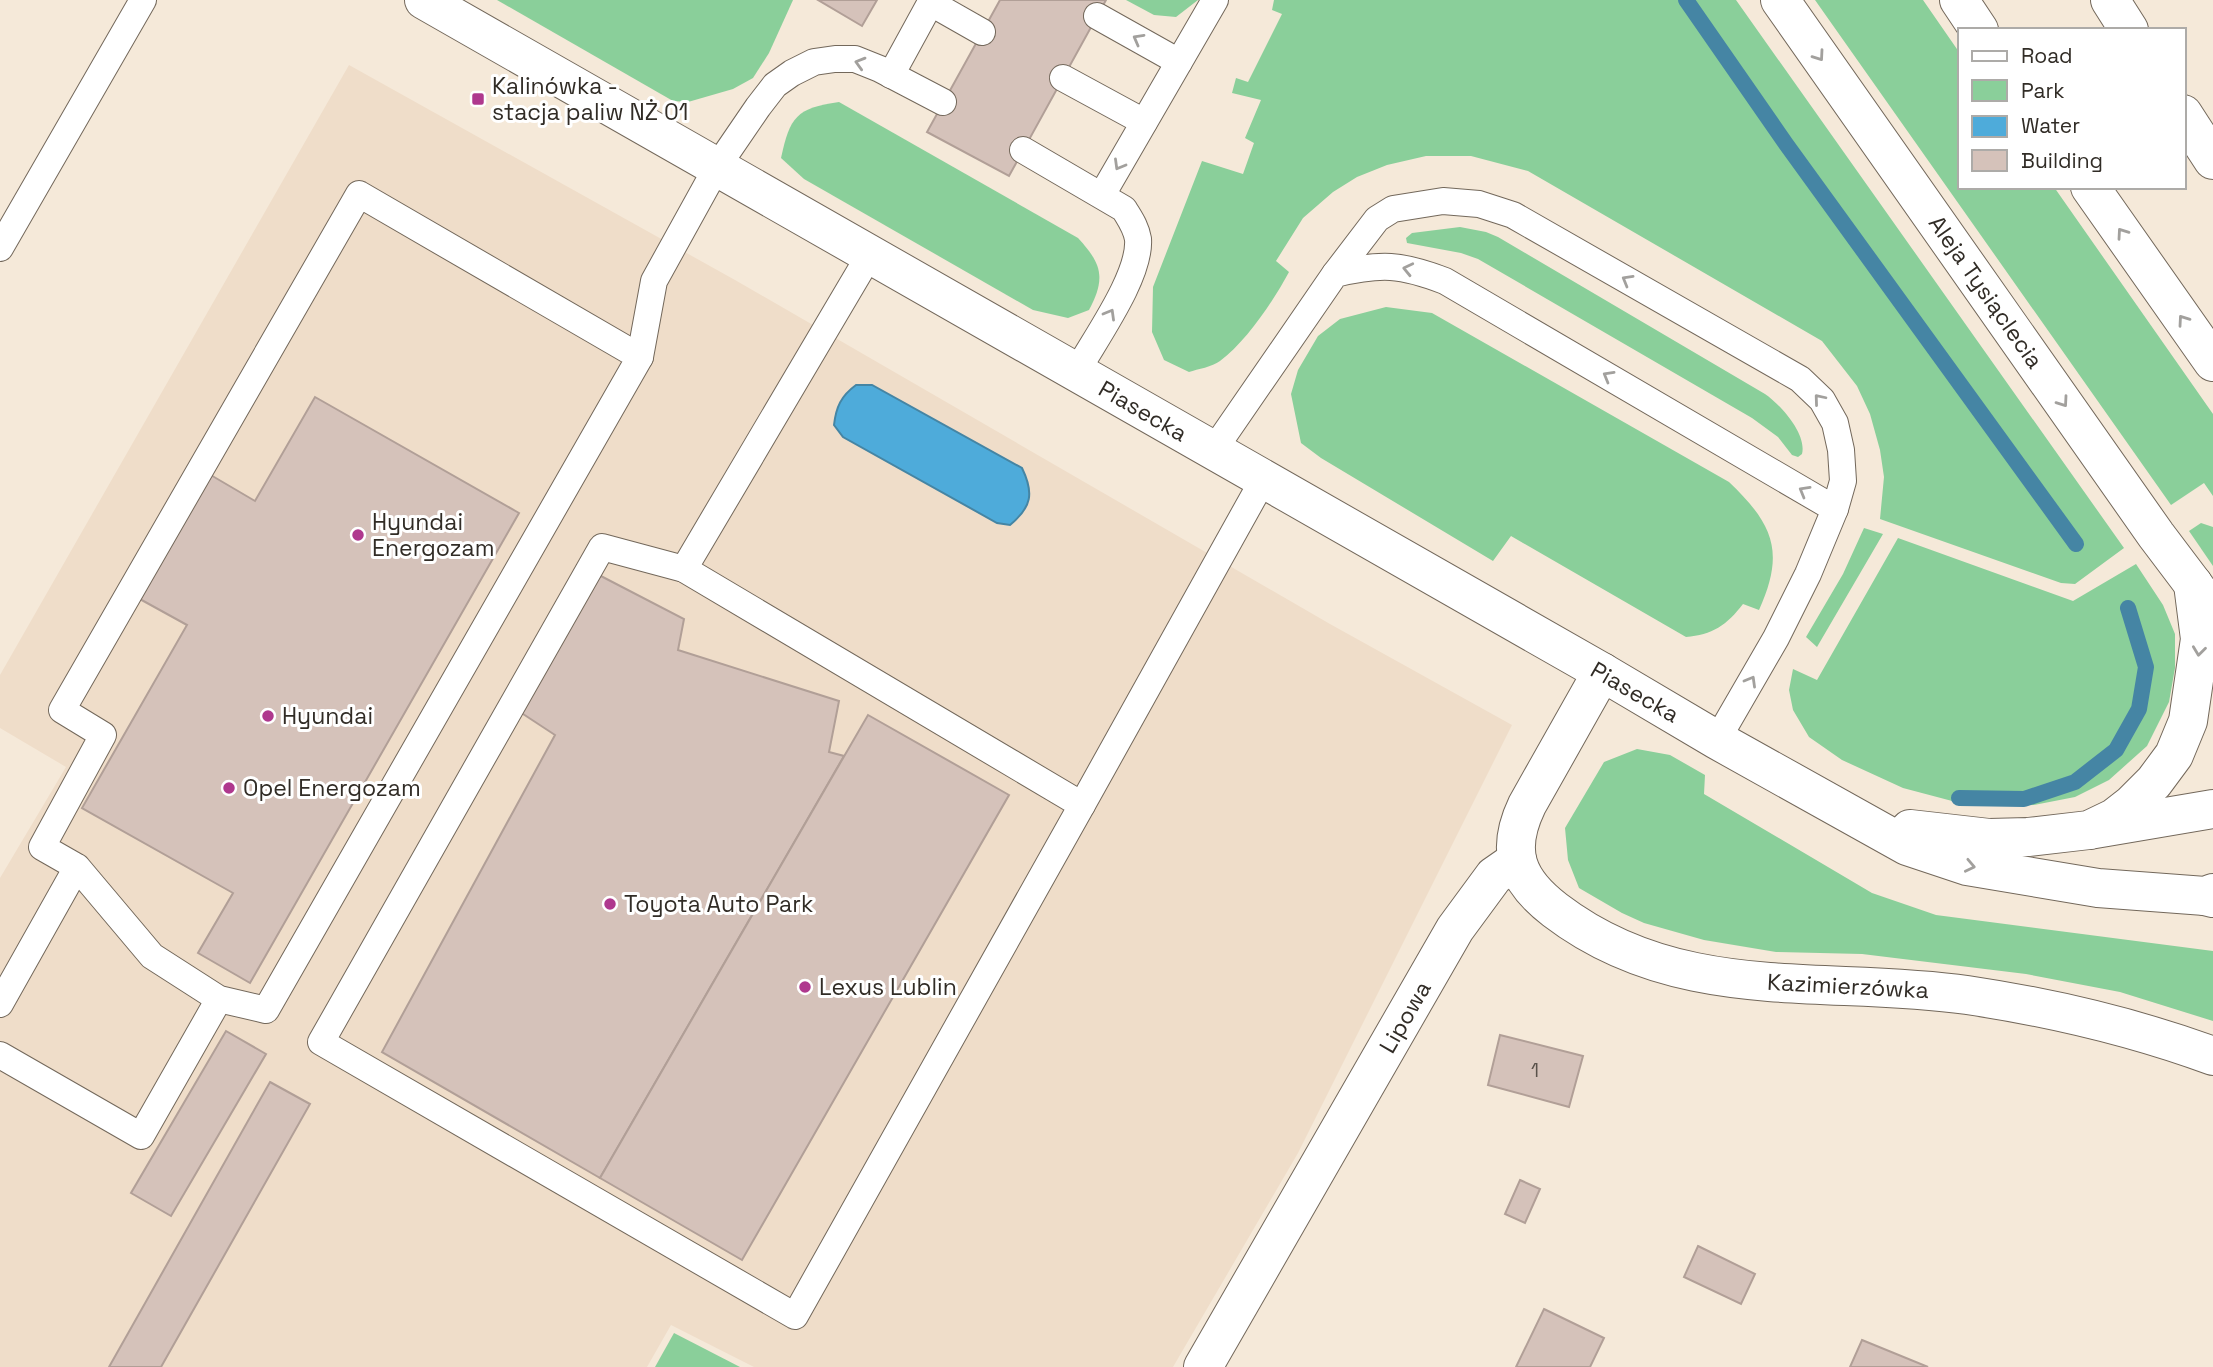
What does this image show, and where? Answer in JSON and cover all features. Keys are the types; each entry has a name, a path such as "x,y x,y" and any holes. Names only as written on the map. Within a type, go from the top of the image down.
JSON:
{"main road":[{"name":"Piasecka","path":"424,0 1907,846 1968,866 2098,888 2210,896"},
{"name":"Aleja Tysiąclecia","path":"1780,0 2155,535 2203,598"},
{"path":"1959,0 1978,28"},
{"path":"2110,0 2128,28"},
{"path":"2185,117 2213,160"},
{"path":"2091,189 2213,362"},
{"name":"Piasecka","path":"1863,821 1934,833 1989,838 2028,837 2089,830 2114,818 2140,797 2167,765 2181,740 2188,721 2203,598"},
{"path":"1517,860 1518,828 1522,815 1602,672"},
{"path":"2089,830 2213,809"},
{"name":"Kazimierzówka","path":"1517,860 1530,890 1544,902 1570,922 1645,960 1692,973 1735,980 1930,990 2040,1006 2117,1025 2213,1056"},
{"name":"Lipowa","path":"1203,1367 1455,929 1494,876 1517,860"}],"lane":[{"path":"0,248 143,0"},
{"path":"1102,195 1215,0"},
{"path":"891,75 931,1 982,32"},
{"path":"1097,16 1179,62"},
{"path":"640,357 359,194 62,710 103,735 42,847 77,867 152,956 219,999 266,1010 640,357 654,281 717,167 758,107 775,85 792,73 814,62 835,58 855,59 943,103"},
{"path":"1063,78 1144,122"},
{"path":"1023,150 1124,209 1134,225 1138,241 1132,275 1076,373"},
{"path":"1213,451 1335,274 1377,219 1393,209 1443,201 1479,204 1513,215 1800,379 1822,400 1835,423 1841,450 1843,481 1835,509 1808,574 1776,638 1717,740"},
{"path":"684,569 869,256"},
{"path":"1335,274 1366,267 1396,266 1445,281 1835,509"},
{"path":"1082,805 684,569 602,547 321,1042 795,1316 1082,805 1263,480"},
{"path":"0,1004 77,867"},
{"path":"0,1055 141,1136 219,999"}],"shaded area":[{"path":"349,65 735,280 1330,624 1512,725 1298,1153 1173,1367 754,1367 671,1325 647,1367 0,1367 0,878 66,767 0,728 0,675"}],"green space":[{"path":"497,0 793,0 769,53 753,78 733,89 688,102 673,101"},
{"path":"1126,0 1198,0 1176,17 1154,15"},
{"path":"1274,0 1736,0 2124,548 2075,584 2061,583 1880,519 1884,477 1870,414 1857,386 1822,341 1528,171 1471,156 1426,156 1387,165 1357,177 1333,192 1303,218 1276,261 1289,272 1259,320 1230,353 1213,365 1189,372 1164,360 1152,332 1153,287 1202,161 1243,174 1254,143 1245,138 1261,100 1232,93 1236,78 1248,82 1282,14 1272,10"},
{"path":"1815,0 1923,0 1958,51 1958,189 2055,189 2213,414 2213,496 2204,483 2171,505"},
{"path":"839,102 1078,238 1097,264 1099,272 1098,289 1089,310 1068,318 1033,310 804,179 781,158 792,124 804,112"},
{"path":"1460,227 1498,237 1765,394 1778,405 1797,429 1803,446 1802,454 1798,457 1792,455 1778,437 1752,418 1478,259 1461,253 1407,243 1406,238 1412,233"},
{"path":"1386,307 1432,313 1729,482 1756,512 1771,540 1772,572 1759,610 1743,604 1718,628 1686,637 1511,536 1493,561 1321,458 1301,443 1291,394 1298,370 1318,336 1340,319"},
{"path":"2201,523 2213,527 2213,566 2189,531"},
{"path":"1864,528 1883,534 1817,647 1806,637 1843,574"},
{"path":"1898,538 2073,601 2136,564 2163,605 2175,634 2175,668 2169,702 2147,746 2109,780 2075,797 2034,805 1971,806 1903,788 1842,760 1809,737 1793,710 1789,690 1793,669 1817,680"},
{"path":"1637,749 1670,755 1705,775 1704,794 1872,893 1936,915 2213,951 2213,1021 2120,992 2026,974 1862,954 1776,952 1704,940 1644,923 1622,913 1579,888 1568,860 1565,828 1604,762"},
{"path":"674,1333 740,1367 655,1367"}],"water":[{"path":"856,385 872,385 1022,468 1029,492 1027,506 1023,512 1010,525 997,523 843,437 834,425 836,413 840,402"}],"building":[{"path":"818,0 877,0 862,26"},
{"path":"1000,0 1106,0 1009,176 927,132"},
{"name":"Hyundai","path":"315,397 519,513 250,983 198,953 233,893 82,808 187,625 138,598 209,474 255,501"},
{"name":"Toyota Auto Park","path":"597,574 684,619 678,650 839,701 829,752 844,756 600,1178 382,1052 555,735 520,712"},
{"name":"Lexus Lublin","path":"868,715 1009,795 742,1260 600,1178"},
{"path":"226,1031 266,1054 171,1216 131,1193"},
{"path":"1500,1035 1583,1056 1569,1107 1488,1085"},
{"path":"270,1082 310,1104 161,1367 109,1367"},
{"path":"1520,1180 1540,1189 1525,1223 1505,1214"},
{"path":"1698,1246 1755,1274 1741,1304 1684,1277"},
{"path":"1544,1309 1604,1338 1590,1367 1516,1367"},
{"path":"1862,1340 1928,1367 1850,1367"}],"waterway":[{"path":"1686,0 1786,144 2076,544"},
{"path":"1959,798 2024,799 2075,782 2116,750 2139,709 2146,667 2128,608"}],"place":[{"name":"Kalinówka - stacja paliw NŻ 01","path":"478,99"},
{"name":"Hyundai Energozam","path":"358,535"},
{"name":"Hyundai","path":"268,716"},
{"name":"Opel Energozam","path":"229,788"},
{"name":"Toyota Auto Park","path":"610,904"},
{"name":"Lexus Lublin","path":"805,987"}]}
